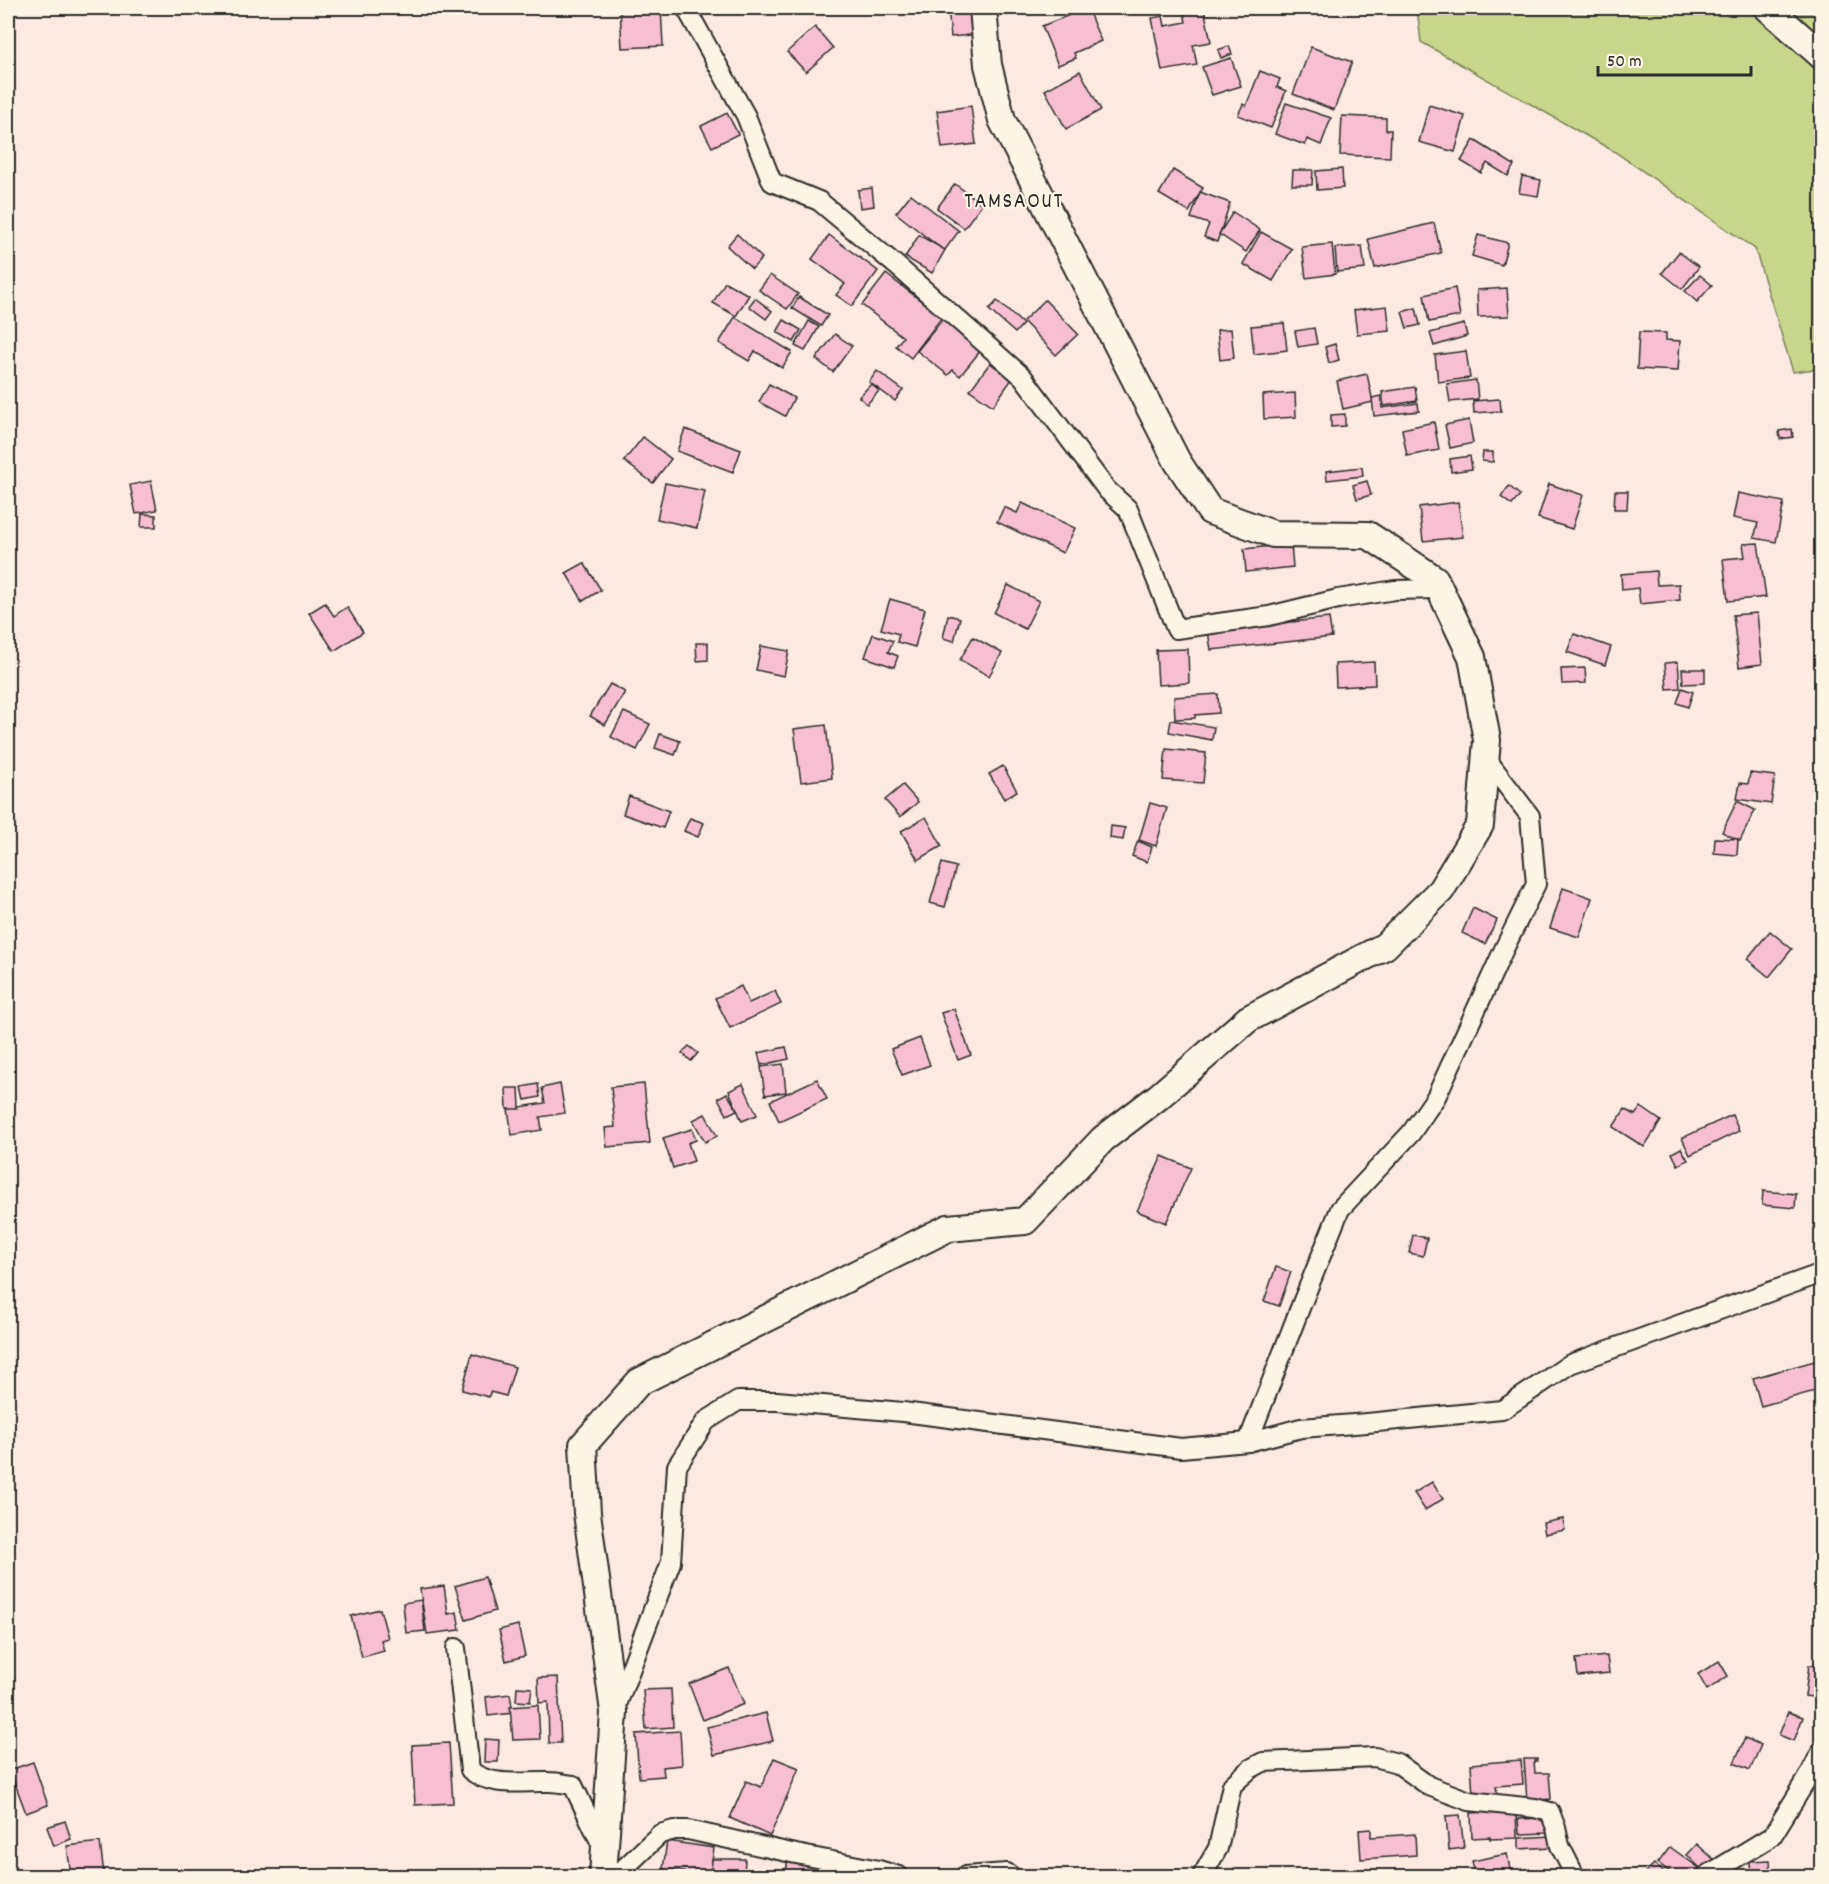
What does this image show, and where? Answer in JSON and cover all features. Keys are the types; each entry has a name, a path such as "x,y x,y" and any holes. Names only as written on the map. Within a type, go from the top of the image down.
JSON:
{"main road":[{"path":"604,1864 614,1712 587,1513 584,1445 639,1382 948,1228 1025,1221 1103,1139 1158,1097 1248,1019 1385,946 1441,890 1480,825 1487,740 1472,657 1435,579 1368,535 1274,534 1210,512 1177,460 1002,120 988,65 982,8"},
{"path":"1768,8 1821,56"}],"street":[{"path":"686,8 746,116 772,182 819,201 1023,377 1107,490 1128,509 1176,629 1269,616 1338,599 1395,590 1440,589"},
{"path":"1248,1442 1340,1209 1411,1133 1436,1097 1536,884 1530,816 1485,757"},
{"path":"614,1712 671,1562 677,1466 706,1421 738,1401 777,1401 903,1412 1181,1448 1248,1442 1301,1428 1502,1410 1570,1364 1821,1273"},
{"path":"456,1648 470,1770 478,1778 499,1782 552,1782 573,1785 582,1799 604,1864"},
{"path":"1706,1876 1772,1836 1808,1778 1821,1749"},
{"path":"1215,1876 1218,1848 1232,1785 1250,1768 1263,1762 1375,1757 1397,1763 1429,1786 1469,1802 1535,1808 1550,1812 1560,1846 1575,1876"},
{"path":"616,1876 660,1834 674,1830 688,1830 899,1876"},
{"path":"1202,1876 1218,1848"},
{"path":"965,1876 1007,1873 1011,1876"}],"green space":[{"path":"1417,8 1821,8 1821,368 1793,372 1755,249 1615,152 1421,42"}],"building":[{"path":"620,8 661,8 663,46 622,48"},
{"path":"948,8 977,8 980,34 951,37"},
{"path":"1087,8 1101,41 1074,53 1076,58 1058,65 1042,26"},
{"path":"1183,8 1204,8 1211,42 1193,45 1197,65 1162,71 1152,18 1163,16 1165,26 1186,22"},
{"path":"815,27 833,48 806,72 787,52"},
{"path":"1229,46 1232,54 1221,58 1218,50"},
{"path":"1311,47 1352,62 1334,110 1293,94"},
{"path":"1231,58 1241,86 1212,95 1202,67"},
{"path":"1080,71 1101,110 1066,129 1045,90"},
{"path":"1260,71 1280,79 1277,87 1286,91 1271,128 1238,115 1243,104 1246,106"},
{"path":"1286,103 1331,118 1321,145 1307,139 1305,145 1275,134"},
{"path":"1429,105 1465,116 1455,152 1419,142"},
{"path":"971,106 976,144 942,148 937,111"},
{"path":"727,113 738,134 712,147 701,126"},
{"path":"1342,116 1386,118 1386,130 1391,130 1390,157 1340,155"},
{"path":"1474,140 1514,165 1508,176 1487,163 1481,173 1461,161"},
{"path":"1342,169 1343,188 1317,190 1316,171"},
{"path":"1173,170 1203,188 1189,212 1159,194"},
{"path":"1293,170 1313,170 1312,185 1292,185"},
{"path":"1522,176 1541,180 1538,196 1519,193"},
{"path":"955,184 982,204 964,228 937,208"},
{"path":"872,188 874,206 860,208 858,190"},
{"path":"1200,192 1230,203 1217,242 1204,237 1209,224 1191,218"},
{"path":"911,194 959,231 944,251 896,213"},
{"path":"1233,212 1260,230 1246,252 1219,234"},
{"path":"1434,223 1441,253 1375,268 1368,239"},
{"path":"1261,232 1292,249 1273,281 1243,264"},
{"path":"737,234 762,258 752,269 727,246"},
{"path":"829,235 878,271 852,306 836,295 845,284 812,259"},
{"path":"919,235 945,250 932,273 905,257"},
{"path":"1478,235 1508,243 1502,265 1472,256"},
{"path":"1332,244 1335,274 1306,278 1302,247"},
{"path":"1362,246 1365,269 1337,272 1335,248"},
{"path":"1679,252 1699,267 1682,289 1662,273"},
{"path":"886,274 942,317 911,358 896,346 903,337 862,305"},
{"path":"770,275 798,294 787,309 759,290"},
{"path":"1700,275 1712,285 1697,302 1685,291"},
{"path":"725,282 749,295 736,316 713,303"},
{"path":"1455,288 1460,316 1429,322 1424,295"},
{"path":"1507,288 1509,316 1478,317 1477,290"},
{"path":"799,297 828,315 821,326 792,308"},
{"path":"755,298 772,311 766,319 749,306"},
{"path":"1045,300 1078,334 1056,355 1023,321"},
{"path":"997,301 1023,324 1015,333 989,310"},
{"path":"1387,306 1390,331 1357,334 1354,310"},
{"path":"1416,308 1420,325 1407,328 1402,312"},
{"path":"735,317 792,352 782,368 755,351 749,361 719,343"},
{"path":"943,319 981,350 960,376 953,370 948,375 917,351"},
{"path":"784,320 801,330 794,342 777,332"},
{"path":"809,321 819,327 805,351 795,346"},
{"path":"1284,323 1287,350 1254,354 1251,326"},
{"path":"1464,324 1467,336 1434,346 1430,333"},
{"path":"1314,328 1317,344 1298,347 1295,331"},
{"path":"1231,329 1234,358 1220,360 1217,330"},
{"path":"1639,332 1666,333 1666,340 1680,341 1678,371 1637,369"},
{"path":"835,334 852,346 833,372 816,359"},
{"path":"1335,344 1339,360 1329,363 1325,347"},
{"path":"1466,351 1470,378 1438,382 1435,355"},
{"path":"990,363 1012,379 993,406 970,390"},
{"path":"877,371 903,390 895,401 869,382"},
{"path":"1367,374 1373,402 1343,409 1337,381"},
{"path":"1476,380 1478,399 1450,402 1447,384"},
{"path":"769,384 794,398 785,416 759,402"},
{"path":"871,384 879,391 867,404 859,397"},
{"path":"1415,387 1417,401 1384,406 1382,392"},
{"path":"1295,393 1296,417 1264,419 1263,395"},
{"path":"1381,396 1382,408 1418,403 1419,411 1374,416 1372,398"},
{"path":"1500,399 1501,411 1474,413 1473,401"},
{"path":"1345,414 1345,426 1331,427 1331,415"},
{"path":"1469,420 1473,443 1450,448 1445,425"},
{"path":"1434,422 1439,450 1407,456 1402,429"},
{"path":"685,429 741,450 733,472 677,451"},
{"path":"1792,429 1793,437 1780,439 1779,431"},
{"path":"643,437 671,459 653,483 624,461"},
{"path":"1483,452 1493,452 1493,462 1482,461"},
{"path":"1470,456 1472,469 1451,472 1450,459"},
{"path":"1362,467 1363,476 1327,480 1326,471"},
{"path":"151,481 157,510 136,514 130,485"},
{"path":"1367,481 1371,495 1357,499 1353,485"},
{"path":"665,483 705,491 697,528 657,519"},
{"path":"1549,484 1583,495 1572,529 1538,518"},
{"path":"1509,486 1520,495 1512,505 1501,497"},
{"path":"1615,491 1628,491 1627,509 1614,509"},
{"path":"1738,493 1784,502 1776,542 1754,538 1758,523 1733,518"},
{"path":"1458,502 1463,537 1423,541 1419,507"},
{"path":"1022,503 1075,528 1063,553 997,522 1004,507 1017,513"},
{"path":"142,514 156,515 156,527 141,527"},
{"path":"1758,543 1766,597 1728,601 1723,559 1745,557 1743,544"},
{"path":"1291,544 1293,567 1246,572 1244,549"},
{"path":"584,563 601,590 583,601 566,573"},
{"path":"1656,571 1657,585 1679,584 1680,600 1640,604 1638,588 1622,590 1621,574"},
{"path":"1008,585 1039,601 1025,629 994,613"},
{"path":"890,599 925,609 915,647 897,642 899,634 881,629"},
{"path":"325,603 334,616 347,607 363,632 334,651 309,613"},
{"path":"1757,613 1762,664 1739,667 1733,615"},
{"path":"948,615 960,618 954,641 943,638"},
{"path":"1329,618 1332,637 1211,650 1208,631"},
{"path":"873,634 893,641 888,652 898,656 894,667 865,657"},
{"path":"1574,634 1611,647 1605,665 1567,652"},
{"path":"973,637 1002,653 989,676 960,660"},
{"path":"696,643 708,643 708,660 697,661"},
{"path":"761,646 789,651 784,676 756,670"},
{"path":"1188,649 1189,683 1158,685 1156,650"},
{"path":"1374,662 1375,685 1336,687 1335,664"},
{"path":"1678,662 1680,688 1667,689 1665,663"},
{"path":"1585,668 1586,683 1562,684 1561,669"},
{"path":"1682,669 1705,669 1705,683 1683,684"},
{"path":"610,684 625,692 605,725 590,716"},
{"path":"1682,688 1693,692 1688,707 1677,703"},
{"path":"1218,694 1219,713 1175,719 1174,697"},
{"path":"624,712 650,724 637,750 611,737"},
{"path":"1171,720 1214,727 1212,740 1169,732"},
{"path":"826,725 832,778 801,782 794,729"},
{"path":"660,734 680,741 675,755 655,748"},
{"path":"1166,749 1206,753 1203,783 1163,780"},
{"path":"1003,766 1017,791 1004,799 989,774"},
{"path":"1750,773 1775,776 1771,804 1737,799 1740,783 1748,784"},
{"path":"903,785 918,802 900,817 885,800"},
{"path":"629,796 669,811 663,828 623,814"},
{"path":"1737,801 1755,810 1740,841 1722,832"},
{"path":"1150,803 1167,808 1156,846 1139,840"},
{"path":"926,817 942,846 918,860 901,831"},
{"path":"690,818 704,823 698,837 684,831"},
{"path":"1111,826 1125,828 1123,840 1110,838"},
{"path":"1715,838 1738,839 1737,855 1714,853"},
{"path":"1138,841 1152,847 1147,862 1132,856"},
{"path":"942,863 956,867 945,907 930,903"},
{"path":"1563,888 1592,898 1579,937 1550,928"},
{"path":"1473,908 1497,920 1485,944 1462,933"},
{"path":"1770,931 1792,949 1769,977 1747,959"},
{"path":"741,986 749,1003 775,991 781,1004 730,1028 715,998"},
{"path":"954,1009 971,1055 958,1060 941,1013"},
{"path":"920,1038 930,1065 902,1075 891,1049"},
{"path":"689,1046 698,1053 691,1061 682,1053"},
{"path":"786,1047 789,1059 761,1065 758,1053"},
{"path":"783,1064 786,1092 765,1095 761,1067"},
{"path":"817,1079 827,1099 779,1121 770,1101"},
{"path":"538,1084 540,1097 525,1100 522,1087"},
{"path":"560,1084 565,1113 540,1117 542,1130 512,1135 508,1109 545,1103 542,1088"},
{"path":"644,1084 650,1143 607,1147 605,1128 615,1127 611,1087"},
{"path":"743,1084 757,1115 742,1121 729,1091"},
{"path":"506,1088 519,1088 520,1109 507,1109"},
{"path":"727,1093 737,1110 727,1115 718,1098"},
{"path":"1641,1107 1661,1121 1644,1147 1613,1127 1625,1109 1635,1115"},
{"path":"705,1114 717,1136 705,1142 693,1120"},
{"path":"1732,1115 1739,1131 1690,1155 1682,1138"},
{"path":"692,1129 696,1140 688,1143 694,1161 673,1168 663,1138"},
{"path":"1681,1148 1688,1160 1678,1165 1672,1153"},
{"path":"1162,1156 1191,1168 1166,1223 1137,1211"},
{"path":"1763,1191 1796,1194 1795,1208 1762,1205"},
{"path":"1413,1235 1427,1238 1423,1256 1409,1253"},
{"path":"1276,1267 1291,1272 1279,1306 1264,1301"},
{"path":"472,1354 515,1367 506,1396 490,1392 489,1397 462,1390"},
{"path":"1822,1359 1822,1389 1761,1406 1753,1378"},
{"path":"1432,1482 1443,1499 1425,1510 1414,1493"},
{"path":"1563,1519 1565,1530 1545,1534 1543,1523"},
{"path":"485,1577 495,1611 466,1620 455,1586"},
{"path":"444,1586 448,1614 457,1612 460,1630 427,1634 420,1589"},
{"path":"421,1600 425,1631 406,1633 403,1603"},
{"path":"380,1609 388,1638 381,1640 384,1651 362,1657 351,1616"},
{"path":"518,1625 525,1656 506,1661 499,1630"},
{"path":"1607,1656 1609,1673 1578,1676 1576,1659"},
{"path":"1719,1661 1728,1676 1707,1690 1698,1674"},
{"path":"1809,1665 1822,1667 1822,1698 1805,1696"},
{"path":"729,1668 744,1704 703,1720 689,1684"},
{"path":"558,1677 561,1743 549,1743 548,1702 539,1703 538,1678"},
{"path":"517,1687 532,1688 530,1702 516,1701"},
{"path":"671,1689 673,1727 646,1729 643,1690"},
{"path":"510,1694 513,1713 488,1716 486,1697"},
{"path":"538,1705 540,1739 513,1740 510,1707"},
{"path":"1788,1712 1803,1717 1794,1741 1779,1735"},
{"path":"766,1713 773,1741 714,1755 707,1727"},
{"path":"680,1731 682,1765 663,1767 664,1776 639,1778 636,1734"},
{"path":"1745,1738 1761,1745 1750,1770 1734,1763"},
{"path":"485,1739 499,1740 498,1762 484,1762"},
{"path":"449,1743 453,1803 415,1805 412,1745"},
{"path":"774,1758 799,1768 770,1836 730,1818 746,1781 761,1787"},
{"path":"1524,1759 1537,1759 1534,1761 1535,1773 1549,1773 1551,1799 1527,1801"},
{"path":"1521,1760 1523,1784 1496,1786 1497,1794 1473,1795 1471,1764"},
{"path":"33,1762 48,1805 26,1813 10,1770"},
{"path":"1516,1810 1517,1838 1472,1838 1471,1813"},
{"path":"1460,1815 1464,1848 1449,1850 1446,1816"},
{"path":"1546,1818 1547,1833 1519,1834 1518,1819"},
{"path":"65,1821 71,1839 54,1846 47,1827"},
{"path":"1371,1829 1371,1837 1415,1834 1416,1855 1361,1859 1359,1830"},
{"path":"1551,1836 1551,1847 1519,1849 1519,1838"},
{"path":"667,1841 714,1848 710,1876 683,1876 684,1872 663,1869"},
{"path":"100,1842 104,1875 71,1876 67,1846"},
{"path":"1697,1844 1719,1864 1708,1876 1687,1855"},
{"path":"1670,1847 1702,1870 1697,1876 1667,1876 1670,1872 1658,1863"},
{"path":"1507,1854 1511,1874 1475,1876 1472,1861"},
{"path":"712,1859 745,1859 744,1876 711,1876"},
{"path":"788,1860 809,1864 807,1875 814,1876 777,1876 778,1870 786,1871"},
{"path":"1770,1860 1771,1876 1751,1876 1750,1861"},
{"path":"1654,1864 1666,1874 1664,1876 1642,1876"},
{"path":"823,1868 844,1871 843,1876 821,1876"},
{"path":"1821,1872 1821,1876 1790,1876 1790,1873"}],"district":[{"name":"TAMSAOUT","path":"1014,199"}]}
